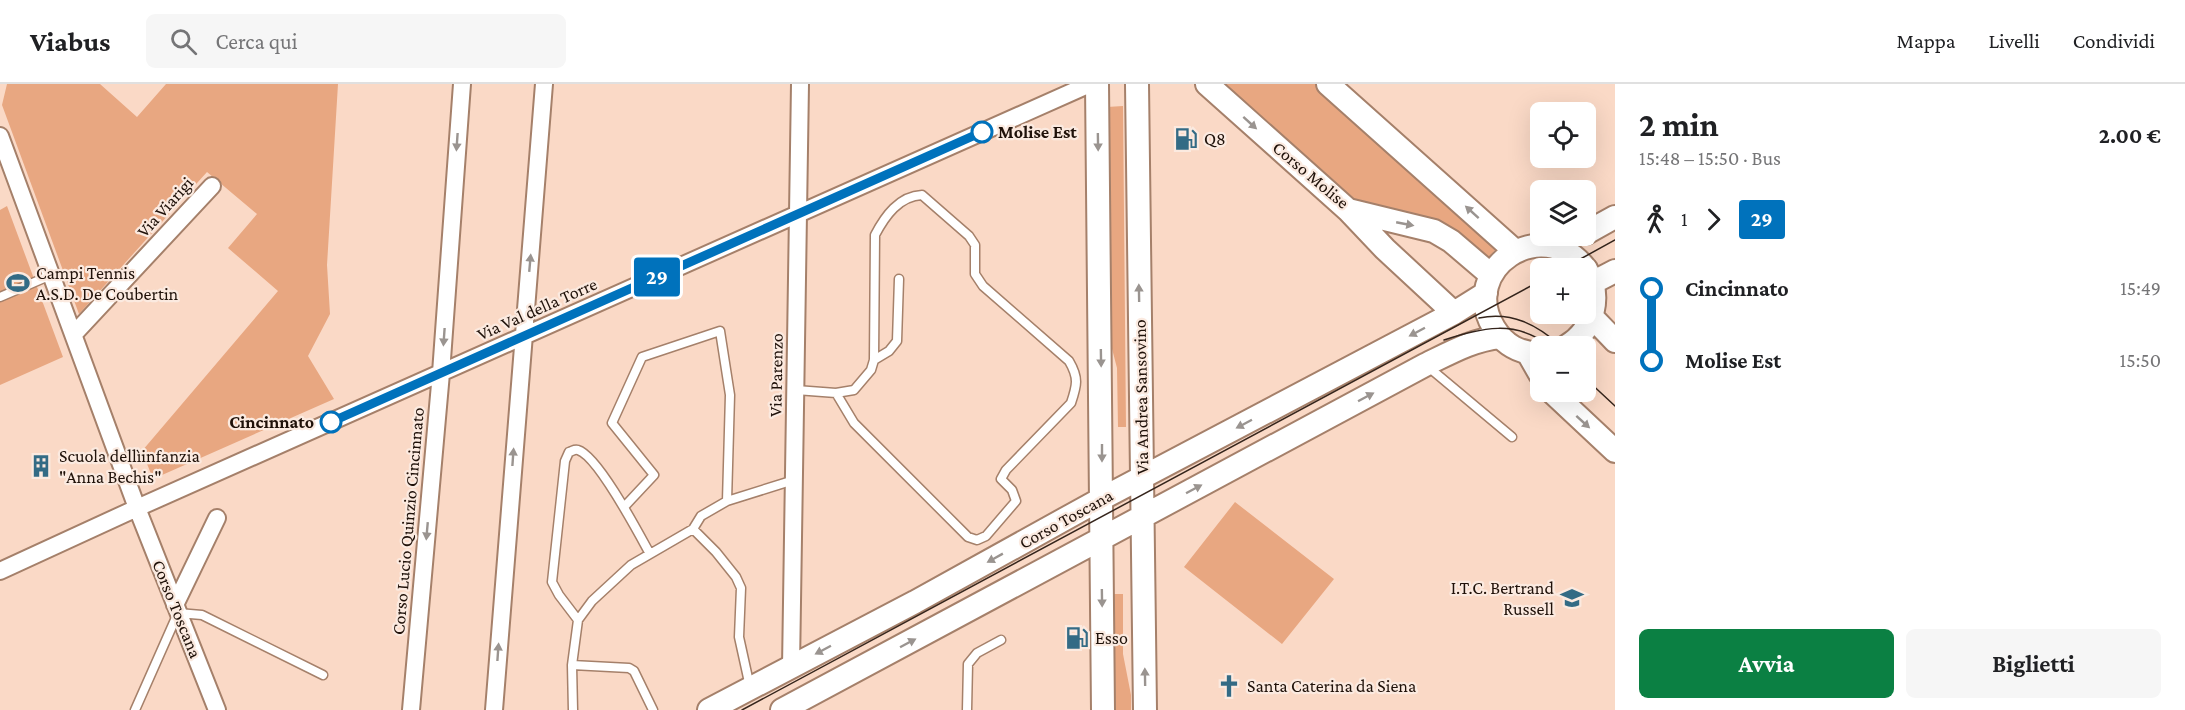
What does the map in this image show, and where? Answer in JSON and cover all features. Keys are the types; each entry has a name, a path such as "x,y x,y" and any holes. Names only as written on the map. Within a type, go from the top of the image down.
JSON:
{"street":[{"name":"Corso Lucio Quinzio Cincinnato","path":"411,710 441,373 462,84"},
{"path":"494,710 544,84"},
{"name":"Via Parenzo","path":"791,667 800,84"},
{"name":"Via Val della Torre","path":"0,571 1090,84"},
{"path":"1098,84 1103,710"},
{"name":"Via Andrea Sansovino","path":"1137,84 1145,710"},
{"name":"Corso Molise","path":"1207,84 1348,210 1434,231 1451,241 1489,284"},
{"path":"1328,84 1515,251 1534,245 1554,247 1571,254 1575,258"},
{"name":"Corso Toscana","path":"0,136 137,508 217,710"},
{"name":"Via Viarigi","path":"74,334 212,186"},
{"path":"1348,210 1384,249 1454,313"},
{"path":"1596,227 1615,217"},
{"path":"1554,247 1558,246"},
{"name":"Corso Toscana","path":"709,710 915,602 1101,499 1454,313 1489,284 1502,261 1515,251"},
{"path":"1596,272 1615,270"},
{"path":"1489,284 1488,317 1500,337 1514,348 1530,352"},
{"path":"1596,321 1615,341"},
{"path":"1579,336 1588,324"},
{"name":"Corso Toscana","path":"783,710 1425,365 1469,343 1500,337"},
{"path":"1563,402 1615,451"},
{"path":"177,609 217,518"}],"lane":[{"path":"796,390 836,393 854,390 871,370 874,360 875,235 884,217 912,195 922,195 969,236 975,245 975,274 983,286 1069,361 1077,374 1076,390 1071,403 1006,470 1001,479 1012,490 1016,501 986,536 977,540 968,537 855,423 836,393"},
{"path":"0,297 51,275"},
{"path":"874,360 889,351 897,341 899,279"},
{"path":"624,507 654,475 612,423 642,357 720,331 730,395 727,501"},
{"path":"1425,365 1512,437"},
{"path":"578,621 552,582 565,461 569,453 579,451 589,458 624,507 650,554"},
{"path":"573,710 572,665 578,621 592,601 631,565 693,529 701,516 727,501 794,480"},
{"path":"693,529 716,552 736,577 741,588 739,637 750,687"},
{"path":"135,710 177,609 202,615 323,675"},
{"path":"967,710 968,664 977,653 1001,640"},
{"path":"572,665 629,668 634,671 653,710"}],"shaded area":[{"path":"7,84 100,84 137,117 166,84 338,84 327,265 330,314 308,356 334,399 153,479 142,451 278,291 228,248 257,214 207,172 79,314 2,105"},
{"path":"1216,84 1316,84 1498,247 1488,258 1352,206"},
{"path":"1123,106 1126,427 1118,427 1117,368 1110,341 1107,107"},
{"name":"Campi Tennis A.S.D. De Coubertin","path":"7,206 63,357 0,385 0,210"},
{"path":"1235,502 1334,579 1282,644 1184,567"},
{"path":"1113,594 1123,594 1123,654 1131,695 1131,710 1115,710"}],"tram line":[{"path":"1582,258 1615,240"},
{"path":"742,710 1530,286"},
{"path":"1479,318 1491,316 1513,318 1533,326 1548,336"},
{"path":"1444,340 1498,328 1511,329 1534,336"},
{"path":"1596,388 1615,406"}],"bus line":[{"name":"29","path":"331,422 982,132"}],"place":[{"name":"Molise Est","path":"982,132"},
{"name":"Q8","path":"1186,139"},
{"name":"Campi Tennis A.S.D. De Coubertin","path":"18,283"},
{"name":"Cincinnato","path":"331,422"},
{"name":"Scuola dellìinfanzia \"Anna Bechis\"","path":"41,466"},
{"name":"I.T.C. Bertrand Russell","path":"1572,598"},
{"name":"Esso","path":"1077,638"},
{"name":"Santa Caterina da Siena","path":"1229,686"}]}
